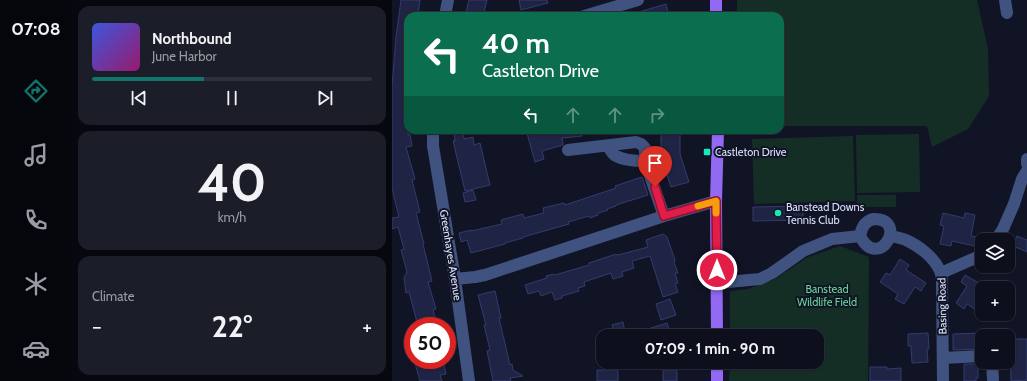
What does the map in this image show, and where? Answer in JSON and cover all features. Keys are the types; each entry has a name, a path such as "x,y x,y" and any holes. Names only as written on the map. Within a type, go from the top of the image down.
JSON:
{"main road":[{"path":"716,0 716,12"},
{"path":"717,329 716,201 718,134"},
{"path":"717,369 717,381"}],"street":[{"path":"446,12 448,0"},
{"path":"598,12 638,0"},
{"path":"1005,0 1007,13"},
{"name":"Greenhayes Avenue","path":"433,134 433,146 455,279 469,381"},
{"path":"568,150 636,142 642,144 645,148 645,161 664,216"},
{"path":"608,146 616,156 637,161 645,161"},
{"path":"1027,159 1027,164"},
{"path":"1000,233 1014,204 1022,179 1027,171"},
{"path":"455,279 485,275 664,216 716,201"},
{"path":"873,219 886,223 889,227 890,236 885,245 881,247 871,248 863,242 860,236 864,224 873,219"},
{"path":"717,283 760,279 772,273 803,251 832,238 860,236"},
{"name":"Basing Road","path":"890,236 904,239 917,246 936,264 941,273 943,381"},
{"path":"941,273 975,258"},
{"path":"943,358 975,356"},
{"path":"992,369 993,379"}],"green space":[{"path":"737,0 977,0 988,49 989,96 968,129 932,147 927,126 784,126 784,12 737,12"},
{"path":"919,134 920,192 857,193 856,135"},
{"path":"853,136 855,201 754,204 752,139"},
{"path":"857,195 896,195 896,207 857,207"},
{"name":"Banstead Wildlife Field","path":"840,246 869,257 868,381 729,381 730,369 824,369 824,329 730,329 730,291 748,289 775,279 808,257"}],"building":[{"path":"401,0 420,0 418,12 404,12 404,134 410,134 412,146 406,147 415,179 412,180 420,212 416,213 432,281 428,282 436,309 433,310 435,317 416,317 409,292 406,293 404,278 407,272 401,250 404,249 398,227 392,229 392,218 399,217 392,189 392,86"},
{"path":"469,0 487,0 484,12 466,12"},
{"path":"519,0 547,0 548,3 521,10"},
{"path":"666,4 668,12 639,12"},
{"path":"454,134 463,134 464,139 473,137 474,145 480,143 490,185 465,191 453,141 455,141"},
{"path":"527,134 582,134 582,136 562,138 563,145 542,151 544,159 535,162"},
{"path":"661,134 680,134 680,154 689,182 671,187 661,157"},
{"path":"642,177 648,195 616,205 590,218 589,216 568,222 569,224 471,253 467,240 461,242 459,233 502,224 501,220 523,214 524,218 544,213 543,208 564,203 565,205 616,188 615,186"},
{"path":"473,190 476,200 465,202 463,193"},
{"name":"Banstead Downs Tennis Club","path":"803,206 803,220 753,221 753,207"},
{"path":"943,213 964,218 965,213 975,215 971,236 975,237 975,246 952,241 951,246 940,244 944,226 940,225"},
{"path":"663,234 667,237 675,260 674,262 678,273 675,273 678,283 675,284 678,292 663,297 650,256 632,261 634,268 622,272 623,276 613,279 611,273 584,282 585,286 578,288 579,291 562,296 562,298 555,300 552,292 541,296 539,291 528,294 525,285 547,278 546,276 555,275 589,265 589,263 616,254 622,254 648,247 646,240"},
{"path":"1017,236 1027,240 1027,252 1015,247"},
{"path":"900,259 909,265 906,270 926,283 921,291 915,287 904,304 895,299 898,294 880,282 886,273 890,275"},
{"path":"965,275 975,281 975,309 967,304 964,309 956,303 967,286 961,282"},
{"path":"495,291 501,318 499,318 510,365 512,364 513,370 523,376 510,378 511,381 493,381 487,351 490,350 484,325 486,325 478,295"},
{"path":"670,299 676,315 661,320 656,304"},
{"path":"623,322 624,329 613,329 612,325"},
{"path":"667,323 669,329 648,329"},
{"path":"928,333 928,362 912,363 911,346 908,346 908,334"},
{"path":"975,333 975,349 953,350 953,334"},
{"path":"1015,339 1027,339 1027,380 1011,381 1011,369 1015,369"},
{"path":"964,364 975,364 975,369 978,369 978,378 976,378 976,381 964,381"},
{"path":"870,367 887,367 887,369 901,368 901,381 870,381"},
{"path":"417,369 445,369 446,374 440,375 442,381 420,381"},
{"path":"597,370 618,370 618,381 597,381"},
{"path":"663,370 677,370 677,381 663,381"}],"slow traffic":[{"path":"698,206 716,201 716,213"}],"place":[{"name":"Castleton Drive","path":"707,152"},
{"name":"Banstead Downs Tennis Club","path":"778,213"}],"route":[{"path":"655,187 664,216 716,201 717,270"}]}
